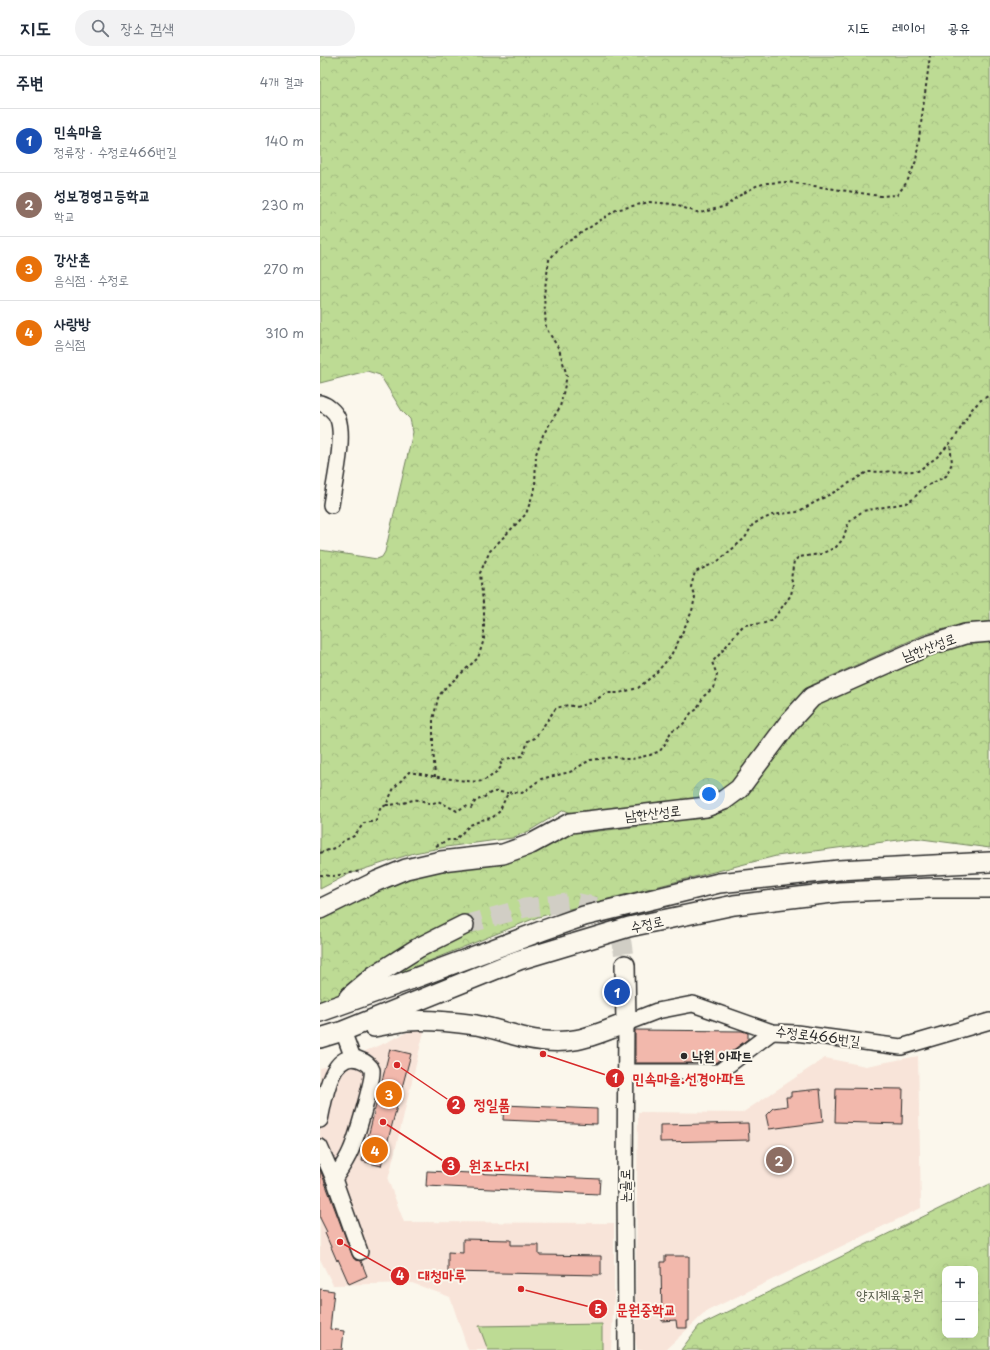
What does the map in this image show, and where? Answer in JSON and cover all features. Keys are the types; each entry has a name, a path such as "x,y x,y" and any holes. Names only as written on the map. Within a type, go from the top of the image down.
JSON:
{"main road":[{"name":"남한산성로","path":"320,909 377,881 406,869 441,862 503,854 531,844 570,823 706,807 724,800 739,789 790,721 812,697 927,646 965,634 990,632"},
{"name":"수정로","path":"329,1009 584,916 719,883 839,870 990,862"},
{"name":"수정로","path":"320,1038 343,1031 519,960 629,927 734,905 840,892 932,888 990,888"},
{"path":"329,1009 382,971 418,948 464,925"},
{"path":"343,1031 408,1021 431,1021 477,1025 528,1038 563,1042 579,1040 626,1023 625,965"}],"street":[{"path":"320,403 327,405 338,417 341,435 331,506"},
{"name":"수정로466번길","path":"626,1023 657,1011 693,1004 772,1032 796,1033 901,1046 990,1021"},
{"name":"논골로","path":"626,1023 626,1350"},
{"path":"343,1031 353,1058"},
{"path":"625,1072 719,1072 772,1032"},
{"path":"320,1120 327,1085 340,1064 350,1058 367,1063 370,1066 372,1073 366,1104 351,1150 334,1180"},
{"path":"320,1147 334,1180 360,1252"}],"path":[{"path":"435,777 433,720 438,698 443,690 478,658 484,639 484,613 480,573 490,550 526,514 535,488 536,454 543,435 560,407 567,376 559,349 546,328 544,295 549,260 560,247 616,210 649,202 672,204 700,213 726,206 737,197 756,186 767,183 788,182 880,196 897,195 907,182 916,161 930,56"},
{"path":"386,805 394,788 409,772 435,777 481,782 496,773 502,766 500,762 505,759 523,756 528,742 535,738 556,708 568,705 576,707 593,702 606,693 619,693 638,688 655,674 670,657 678,642 692,610 695,597 691,587 695,572 717,562 745,538 753,524 772,515 797,512 838,490 867,472 918,471 937,457 955,438 971,410 981,400 990,395"},
{"path":"320,853 337,847 344,841 354,836 364,823 376,821 380,809 386,805 405,803 411,800 420,800 427,804 438,801 457,811 465,806 471,808 476,800 482,800 491,793 522,793 541,779 570,772 590,760 615,757 632,759 660,751 667,741 671,731 681,726 686,721 691,713 696,710 704,696 713,688 718,675 712,662 730,640 744,625 765,624 774,618 786,602 791,594 793,584 791,579 794,561 799,557 829,552 836,547 843,539 848,524 853,518 864,511 906,503 913,499 923,488 946,476 952,462 950,443"},
{"path":"432,848 448,840 455,840 470,825 492,818 499,812 508,794"},
{"path":"320,875 333,876 365,870"}],"shaded area":[{"path":"426,1023 388,1180 404,1222 614,1223 614,1294 611,1350 468,1350 450,1297 412,1283 333,1285 320,1259 320,1068 332,1065 387,1042"},
{"path":"918,1056 921,1208 707,1311 665,1350 637,1350 635,1338 638,1112 742,1113 825,1058 866,1066"}],"green space":[{"path":"320,56 990,56 990,623 965,624 925,634 812,685 795,703 745,771 715,795 645,808 576,815 564,810 529,831 512,838 414,853 349,874 320,889 320,550 377,559 382,557 385,552 413,432 410,419 402,411 380,375 367,371 320,383"},
{"path":"990,641 990,848 914,838 776,856 538,917 320,1006 320,920 336,911 420,871 570,827 582,833 651,825 720,812 750,789 801,721 818,703 931,652 970,642"},
{"name":"양지체육공원","path":"990,1184 990,1350 681,1350 699,1326"},
{"path":"602,1324 602,1350 488,1350 479,1326"}],"building":[{"name":"낙원 아파트","path":"635,1030 742,1031 748,1033 748,1039 716,1063 635,1063"},
{"path":"390,1049 411,1054 381,1166 362,1161"},
{"path":"836,1088 903,1089 902,1124 835,1122"},
{"path":"820,1089 823,1122 769,1129 766,1115 773,1108 787,1106 786,1097 791,1097 791,1092"},
{"path":"504,1105 597,1109 597,1124 503,1120"},
{"path":"748,1123 749,1140 660,1142 660,1125"},
{"path":"320,1169 352,1255 354,1259 361,1261 367,1276 349,1284 338,1259 337,1261 325,1233 327,1232 320,1218"},
{"path":"427,1171 600,1179 599,1194 426,1186"},
{"path":"463,1239 511,1240 511,1245 539,1245 539,1255 601,1256 601,1275 448,1272 448,1252 463,1253"},
{"path":"665,1256 689,1256 689,1321 687,1321 687,1328 677,1328 676,1320 662,1321 661,1262 665,1262"},
{"path":"320,1289 334,1291 330,1329 344,1331 342,1350 320,1350"}],"tunnel":[{"path":"464,925 525,908 575,902 602,908 614,923 622,943 625,965"}],"place":[{"name":"민속마을","path":"617,992"},
{"name":"민속마을.선경아파트","path":"543,1054"},
{"name":"낙원 아파트","path":"684,1056"},
{"name":"정일품","path":"397,1065"},
{"name":"강산촌","path":"389,1094"},
{"name":"원조노다지","path":"383,1122"},
{"name":"사랑방","path":"375,1150"},
{"name":"성보경영고등학교","path":"779,1160"},
{"name":"대청마루","path":"340,1242"},
{"name":"문원중학교","path":"521,1289"}]}
